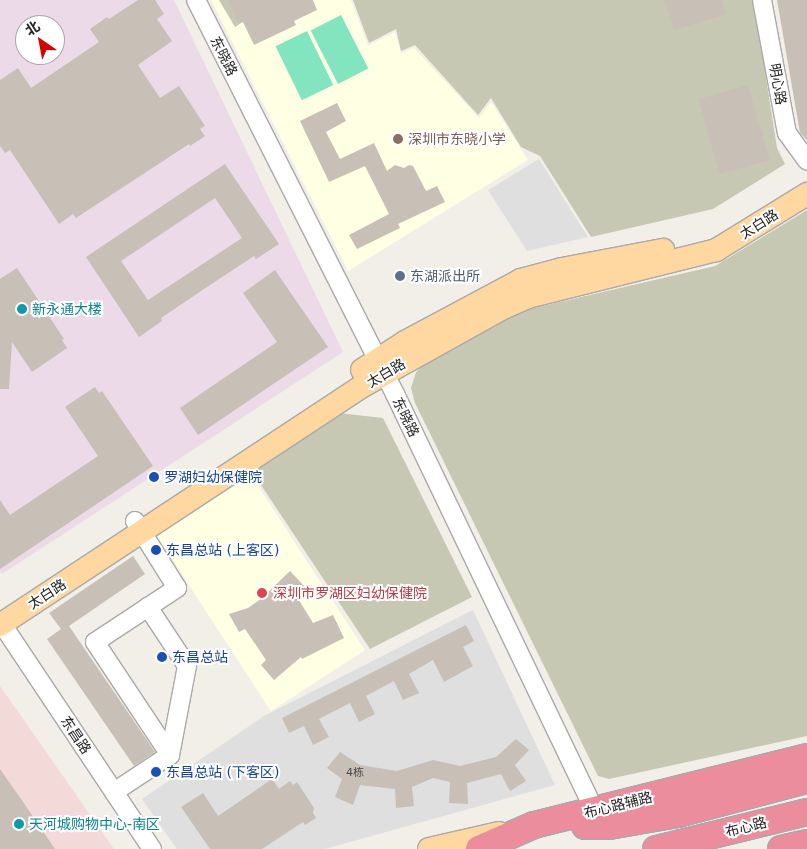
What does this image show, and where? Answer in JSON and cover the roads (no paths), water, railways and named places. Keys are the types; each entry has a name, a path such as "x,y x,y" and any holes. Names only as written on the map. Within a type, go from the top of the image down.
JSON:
{"highway":[{"name":"布心路辅路","path":"534,825 807,757"},
{"path":"479,849 534,825 609,826 678,814 807,780"},
{"name":"布心路","path":"656,849 807,812"},
{"path":"782,849 807,843"}],"main road":[{"name":"太白路","path":"1,619 138,526 381,367 521,280 562,269 683,246 739,224 807,182"},
{"name":"太白路","path":"381,367 528,297 716,250 807,194"},
{"name":"布心路辅路","path":"429,849 534,825"}],"street":[{"name":"东晓路","path":"196,0 381,367 595,811"},
{"name":"明心路","path":"762,0 786,133 807,161"},
{"path":"138,526 177,588 95,642 170,755"},
{"path":"114,792 170,755 187,666 148,607"},
{"name":"东昌路","path":"1,619 152,849"}],"place":[{"name":"深圳市东晓小学","path":"398,139"},
{"name":"东湖派出所","path":"400,276"},
{"name":"新永通大楼","path":"22,309"},
{"name":"罗湖妇幼保健院","path":"154,477"},
{"name":"东昌总站 (上客区)","path":"156,550"},
{"name":"深圳市罗湖区妇幼保健院","path":"262,593"},
{"name":"东昌总站","path":"162,657"},
{"name":"东昌总站 (下客区)","path":"156,772"},
{"name":"天河城购物中心-南区","path":"19,824"}]}
